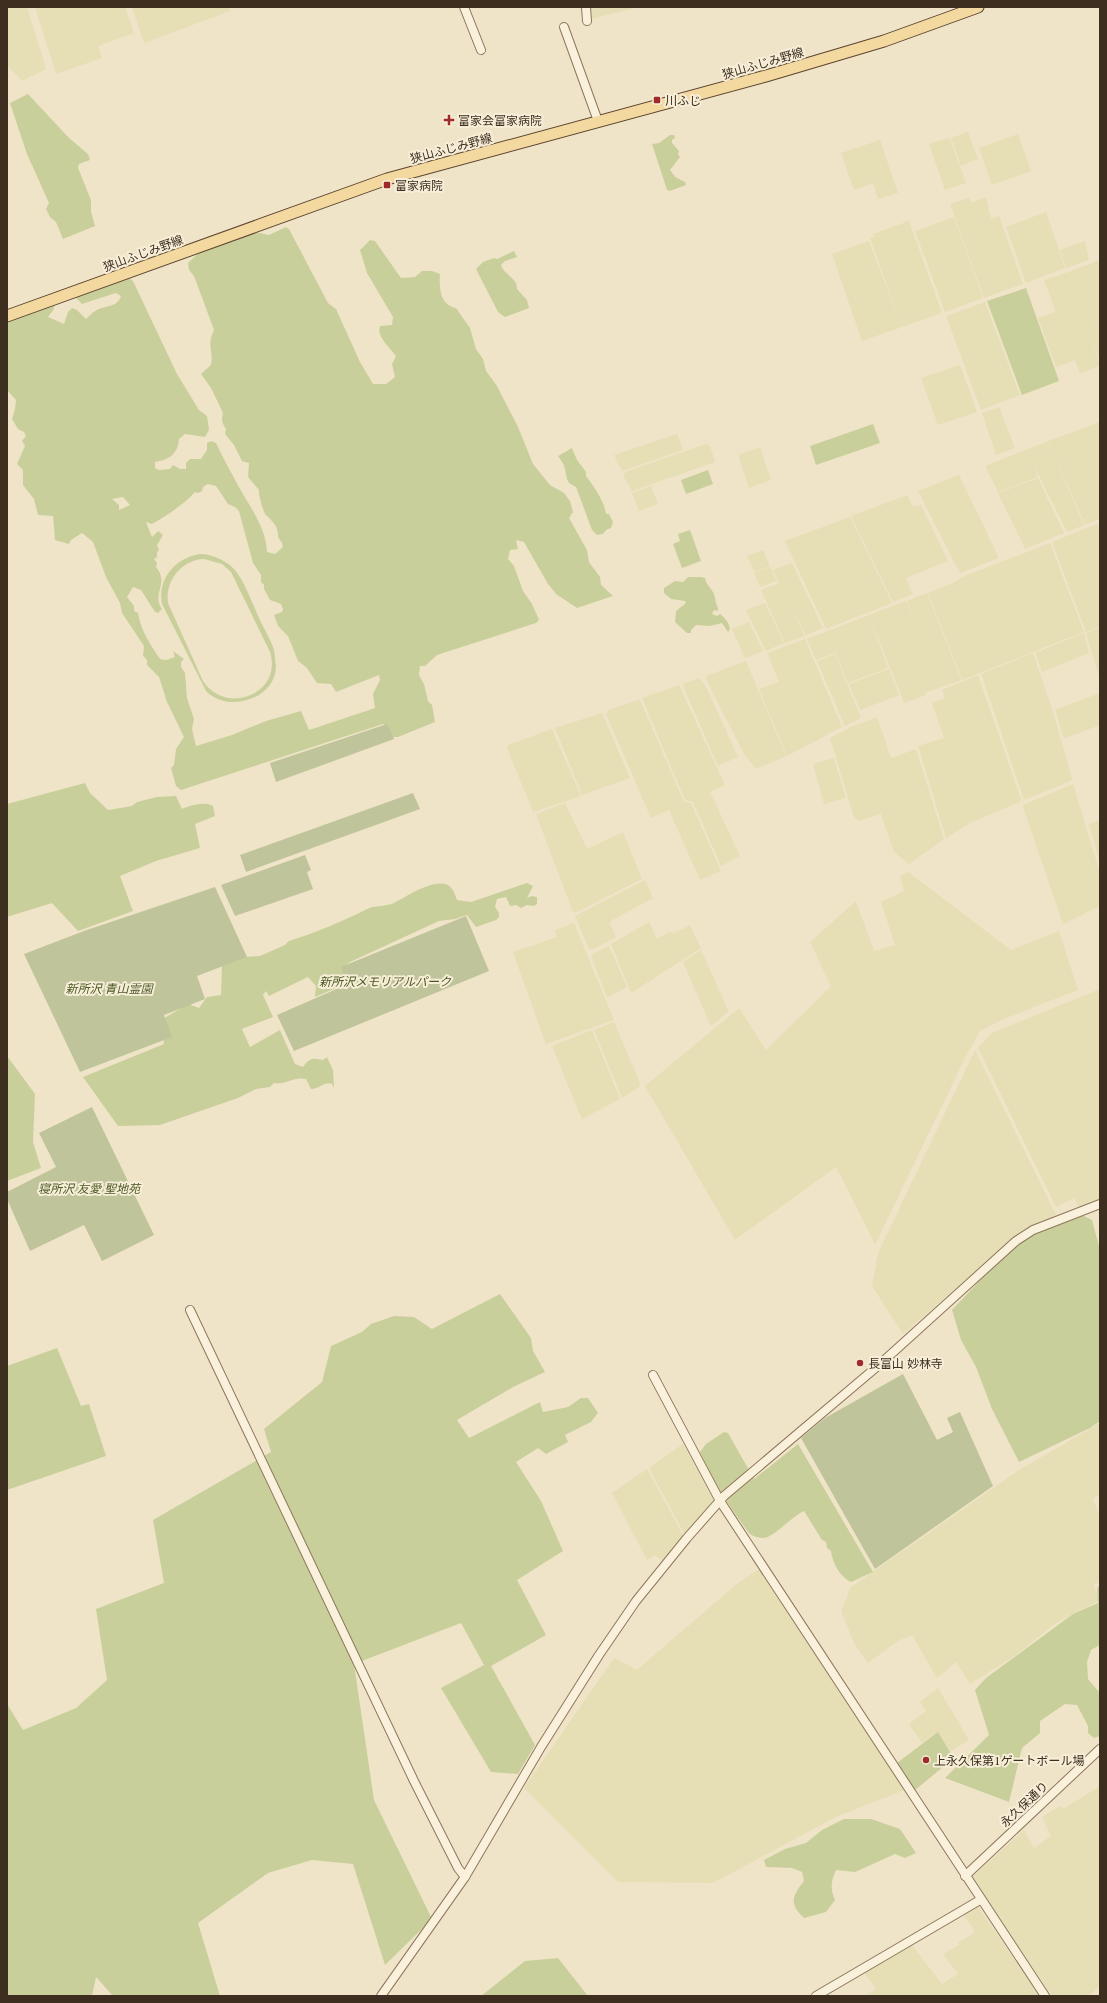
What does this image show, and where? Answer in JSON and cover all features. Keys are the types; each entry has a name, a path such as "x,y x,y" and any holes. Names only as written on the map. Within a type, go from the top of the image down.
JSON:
{"main road":[{"name":"狭山ふじみ野線","path":"7,316 388,179 766,76 877,43 978,7"}],"street":[{"path":"464,7 481,50"},
{"path":"586,7 587,21"},
{"path":"564,27 598,121"},
{"path":"381,1996 465,1877 541,1747 599,1655 636,1601 687,1538 720,1501 879,1365 1016,1241 1038,1228 1100,1204"},
{"path":"190,1310 414,1781 458,1868 465,1877"},
{"path":"653,1375 720,1501 980,1900 1045,1996"},
{"name":"永久保通り","path":"965,1876 1100,1749"},
{"path":"816,1996 980,1900"}],"shaded area":[{"path":"7,7 27,7 46,69 22,81 7,65"},
{"path":"35,7 125,7 134,33 98,46 102,58 56,74"},
{"path":"132,7 229,7 230,11 144,43"},
{"path":"590,7 632,7 632,9 590,19"},
{"path":"968,132 978,159 961,166 951,138"},
{"path":"1018,134 1031,171 992,185 979,148"},
{"path":"948,138 950,139 966,183 945,190 929,144"},
{"path":"880,140 898,193 878,199 873,183 854,190 841,153"},
{"path":"986,197 991,219 999,216 1023,284 984,298 950,204 969,198 971,203"},
{"path":"1046,212 1065,268 1026,283 1006,227"},
{"path":"954,217 983,298 945,312 915,231"},
{"path":"909,221 942,313 902,327 870,238 874,237 873,234"},
{"path":"869,241 902,327 862,341 832,254"},
{"path":"1085,241 1089,260 1066,268 1060,250"},
{"path":"1100,260 1100,323 1087,328 1068,272"},
{"path":"1068,272 1100,365 1080,373 1075,360 1056,367 1038,318 1056,312 1044,280"},
{"path":"985,302 1020,395 981,410 946,316"},
{"path":"1100,324 1100,362 1087,328"},
{"path":"960,365 977,412 938,425 921,378"},
{"path":"999,407 1015,448 996,455 982,413"},
{"path":"1100,422 1100,519 1085,524 1048,441"},
{"path":"677,434 683,450 622,471 614,455"},
{"path":"1048,441 1084,525 1067,532 1034,466 1038,477 998,492 985,466"},
{"path":"706,444 710,446 715,462 632,491 623,476 625,472"},
{"path":"760,447 771,480 749,488 738,455"},
{"path":"959,475 999,558 960,573 918,491"},
{"path":"1038,478 1064,533 1025,549 998,493"},
{"path":"651,486 658,504 639,511 632,493"},
{"path":"907,495 913,507 921,505 948,561 906,578 913,594 893,602 851,516"},
{"path":"850,517 892,603 826,629 785,541"},
{"path":"1100,523 1100,626 1086,632 1052,542"},
{"path":"1050,543 1084,632 962,680 928,593 953,583 962,577"},
{"path":"763,550 770,566 754,572 747,556"},
{"path":"792,563 823,628 806,635 790,605 805,636 785,643 761,590 779,583 773,570"},
{"path":"770,567 777,581 760,587 754,573"},
{"path":"927,593 961,680 925,693 926,695 904,703 869,615 906,601 915,623 907,601"},
{"path":"765,603 784,643 766,651 746,610"},
{"path":"869,615 888,668 848,683 834,649 835,653 816,660 807,639"},
{"path":"749,622 763,651 745,658 732,629"},
{"path":"1100,627 1100,680 1086,633"},
{"path":"1084,633 1089,653 1042,672 1035,653"},
{"path":"805,639 842,727 787,756 759,689 779,682 767,653"},
{"path":"1033,653 1054,715 1072,779 1071,781 1024,800 981,674"},
{"path":"835,654 861,718 845,726 817,661"},
{"path":"746,661 786,756 756,769 744,754 706,679 706,676"},
{"path":"889,669 899,695 860,710 849,684"},
{"path":"978,675 1021,799 1020,802 970,823 946,838 918,746 944,738 932,703 945,698 942,690"},
{"path":"699,678 706,687 738,757 718,766 683,684"},
{"path":"679,685 725,785 710,792 740,856 721,866 693,802 685,800 642,698"},
{"path":"1100,693 1100,725 1064,739 1055,710"},
{"path":"638,700 641,702 684,802 691,803 721,871 700,880 669,810 651,818 606,714 608,710"},
{"path":"602,713 630,778 582,795 555,728"},
{"path":"877,717 891,758 916,749 944,839 909,864 894,852 881,814 859,821 854,817 830,738 851,727"},
{"path":"552,729 581,796 533,812 507,748 508,745"},
{"path":"834,758 846,798 824,804 813,764"},
{"path":"1073,784 1100,873 1100,906 1063,924 1023,807 1025,804"},
{"path":"565,803 587,849 623,832 642,879 575,913 573,912 536,814"},
{"path":"1100,820 1100,862 1089,824"},
{"path":"908,872 1011,950 1059,931 1078,990 999,1021 980,1031 965,1058 875,1245 836,1167 735,1240 645,1086 739,1008 766,1050 831,986 810,942 856,901 874,951 895,945 881,902 904,891 900,876"},
{"path":"645,880 653,898 609,922 616,937 594,949 589,949 575,916"},
{"path":"649,922 657,939 670,931 673,934 690,925 701,948 631,993 611,944"},
{"path":"574,923 614,1020 546,1044 513,952 557,937 555,930"},
{"path":"609,946 627,987 607,997 591,957 593,954"},
{"path":"701,950 728,1010 728,1012 711,1026 683,962"},
{"path":"1100,989 1100,1200 1080,1208 1074,1198 1056,1207 978,1048 992,1033"},
{"path":"614,1022 640,1083 639,1087 622,1098 594,1030"},
{"path":"592,1030 620,1099 582,1119 552,1046"},
{"path":"975,1050 1056,1215 1014,1238 903,1334 872,1286 878,1253"},
{"path":"1100,1423 1100,1494 1093,1499 1100,1517 1100,1582 1093,1585 1100,1600 1056,1623 1016,1655 970,1684 956,1662 937,1678 912,1635 898,1641 868,1663 854,1643 841,1611 851,1587 1019,1470"},
{"path":"683,1444 714,1501 685,1535 649,1468"},
{"path":"647,1469 684,1537 663,1561 655,1555 647,1560 612,1493"},
{"path":"759,1569 905,1790 838,1816 713,1883 618,1882 524,1788 614,1658 637,1670 738,1583"},
{"path":"938,1688 969,1740 951,1751 938,1732 922,1743 909,1724 926,1711 920,1702"},
{"path":"1100,1786 1100,1986 1089,1996 1052,1996 972,1877 1024,1830 1034,1848 1051,1836 1042,1817 1060,1806 1063,1809"},
{"path":"977,1905 1039,1996 865,1996 876,1989 863,1971 911,1944 942,1984 958,1974 943,1954 959,1945 958,1943 975,1932 963,1914"}],"green space":[{"path":"28,94 69,138 88,154 90,160 79,164 78,168 91,200 91,212 95,226 63,239 56,222 50,217 46,209 49,203 27,154 10,103"},
{"path":"670,135 674,135 675,138 672,140 672,143 679,151 678,154 680,157 670,170 675,177 685,182 686,185 670,191 667,190 652,144 659,143"},
{"path":"286,227 289,229 328,303 336,309 360,362 373,384 386,384 395,377 392,364 396,356 384,342 379,330 380,326 392,325 393,317 367,273 360,250 370,240 375,241 401,278 415,277 422,271 432,271 440,274 440,290 444,300 456,308 470,328 476,349 483,359 486,371 497,386 518,427 533,464 550,485 564,493 570,501 573,512 569,518 587,550 589,562 600,577 601,585 613,596 577,608 556,594 548,584 524,542 516,540 518,549 510,550 508,559 514,566 523,591 532,604 539,620 536,623 437,655 425,666 420,666 419,675 424,684 428,701 432,705 435,722 398,737 391,737 388,728 383,724 181,790 176,786 171,768 174,765 176,749 184,737 167,702 159,677 147,665 147,660 143,656 144,646 122,613 120,603 106,577 93,542 82,533 71,540 69,544 55,540 53,516 38,515 34,499 23,485 23,470 17,464 25,446 22,441 26,436 24,432 18,429 12,419 16,400 7,390 7,319 54,303 54,309 48,317 64,324 68,312 72,308 77,310 86,319 97,310 115,304 121,296 116,293 82,304 76,298 77,294 129,278 133,281 177,374 199,410 207,416 209,430 205,437 185,434 179,439 175,452 165,460 155,462 155,468 159,470 170,469 173,465 180,469 186,469 186,463 190,459 201,459 207,450 207,443 211,441 216,443 259,522 266,542 267,552 275,554 283,547 278,537 276,527 266,515 262,507 259,490 248,477 249,463 242,461 234,445 225,434 226,429 222,420 223,413 211,388 201,374 211,365 212,356 210,345 214,330 194,276 189,270 188,263 203,249 255,232 269,235","holes":["208,484 216,486 228,504 235,507 239,511 253,563 261,575 261,582 264,585 264,589 270,600 281,604 283,609 282,612 274,615 278,626 288,636 298,661 307,668 317,683 331,684 336,692 379,675 380,680 373,694 375,708 309,730 301,711 266,721 232,735 196,746 192,729 194,719 187,698 185,673 181,667 181,662 184,659 173,651 175,657 166,660 160,659 149,643 139,620 138,613 134,611 134,606 127,597 133,587 141,590 155,612 158,613 162,609 158,598 161,578 156,567 157,563 154,559 157,557 157,552 159,550 157,545 163,535 158,531 152,537 146,522 152,524 164,517 195,492 198,493 202,491 203,487","123,497 130,505 119,510 119,505 112,499"]},
{"path":"514,251 517,257 505,261 501,265 517,285 517,289 527,300 529,308 505,317 498,312 476,269 483,262 494,258 497,259"},
{"path":"1026,288 1059,381 1022,395 987,301"},
{"path":"873,424 880,443 816,465 810,446"},
{"path":"572,448 577,460 586,472 586,476 601,499 606,514 609,514 613,522 611,528 606,530 603,534 597,535 592,530 576,487 569,483 564,465 558,456"},
{"path":"708,470 713,484 686,494 681,480"},
{"path":"690,530 701,561 682,568 673,544 680,541 678,534"},
{"path":"202,554 216,557 224,561 235,570 246,587 273,646 276,666 274,677 268,687 260,694 249,700 238,702 226,701 215,698 206,691 162,604 161,594 166,577 177,564 184,559","holes":["204,559 222,564 231,572 270,652 272,667 268,679 261,689 250,695 238,698 225,697 213,692 203,681 168,603 169,587 172,580 176,573 188,563"]},
{"path":"688,577 705,578 715,596 718,608 718,611 714,610 712,614 717,616 720,614 728,622 730,629 728,632 722,623 710,626 696,625 691,630 691,633 687,633 675,622 676,611 686,603 685,601 671,599 664,593 664,588 675,581 683,582"},
{"path":"387,724 394,739 276,782 270,763"},
{"path":"85,783 90,793 108,810 132,806 137,802 157,797 176,796 182,809 198,804 207,804 213,806 215,816 195,824 200,848 156,861 120,876 133,911 78,931 52,903 7,917 7,804"},
{"path":"413,793 420,809 246,872 240,855"},
{"path":"305,855 311,870 307,872 313,889 235,916 221,885"},
{"path":"527,883 533,886 527,898 532,896 537,897 537,904 534,906 527,905 521,908 516,905 510,906 506,897 497,899 495,907 499,913 499,917 496,920 476,927 467,915 455,919 439,921 350,962 345,966 348,983 315,997 316,986 308,977 269,996 266,991 263,995 273,1017 242,1029 250,1047 280,1030 295,1064 303,1067 310,1060 323,1060 327,1057 333,1070 334,1088 332,1084 329,1083 311,1089 306,1079 302,1078 282,1083 274,1083 270,1087 256,1089 238,1098 160,1125 118,1126 83,1077 164,1044 161,1020 188,1004 199,1008 207,997 221,995 222,964 244,957 260,956 285,945 289,941 328,927 368,908 394,903 432,885 445,884 450,886 457,900 471,902"},
{"name":"新所沢 青山霊園","path":"215,887 247,957 197,976 205,999 164,1015 172,1037 80,1072 24,954 84,931"},
{"name":"新所沢メモリアルパーク","path":"466,916 489,971 294,1051 277,1015 348,984 341,967"},
{"path":"7,1056 35,1094 33,1142 41,1168 7,1181"},
{"name":"寝所沢 友愛 聖地苑","path":"92,1107 154,1235 102,1261 84,1225 30,1251 7,1199 7,1192 56,1167 39,1133"},
{"path":"1074,1216 1084,1216 1092,1220 1100,1250 1100,1421 1090,1428 1019,1462 992,1409 976,1367 961,1340 952,1310 1002,1257 1023,1239"},
{"path":"500,1294 531,1338 533,1351 545,1372 513,1387 457,1420 469,1438 540,1402 543,1412 568,1407 581,1398 588,1398 598,1413 591,1422 565,1435 568,1442 546,1454 538,1448 516,1462 541,1501 563,1551 517,1580 546,1635 491,1666 535,1745 518,1774 491,1772 441,1688 484,1665 461,1623 354,1664 374,1800 432,1919 385,1965 353,1864 312,1860 268,1873 198,1923 220,1996 113,1996 96,1977 92,1996 7,1996 7,1704 23,1730 76,1708 107,1680 96,1609 164,1583 153,1520 271,1452 264,1429 322,1382 331,1346 362,1332 371,1324 394,1316 414,1317 432,1329"},
{"path":"57,1348 81,1406 89,1404 106,1456 7,1490 7,1366"},
{"path":"903,1374 937,1440 953,1432 947,1418 960,1412 993,1486 875,1569 801,1438 825,1418"},
{"path":"724,1432 728,1433 754,1479 798,1444 873,1572 851,1582 843,1577 833,1560 831,1551 827,1548 826,1542 822,1540 804,1511 768,1537 760,1538 750,1534 722,1494 700,1452 706,1444"},
{"path":"1100,1585 1100,1645 1091,1650 1087,1662 1088,1679 1100,1693 1100,1736 1094,1738 1088,1733 1088,1726 1077,1705 1065,1704 1040,1721 1040,1733 1022,1748 1009,1802 945,1778 989,1735 975,1690 986,1678 1073,1614 1098,1603 1097,1588"},
{"name":"上永久保第1ゲートボール場","path":"938,1732 954,1758 915,1790 897,1763"},
{"path":"844,1819 871,1819 900,1829 916,1853 905,1858 895,1854 855,1872 836,1870 832,1885 832,1892 835,1900 826,1912 804,1918 794,1904 797,1891 804,1881 802,1872 792,1868 766,1867 764,1860 785,1849 806,1843 822,1830"},
{"path":"558,1958 588,1996 481,1996 525,1961"}],"place":[{"name":"川ふじ","path":"657,100"},
{"name":"富家会富家病院","path":"449,120"},
{"name":"富家病院","path":"387,185"},
{"name":"長富山 妙林寺","path":"860,1363"},
{"name":"上永久保第1ゲートボール場","path":"926,1760"}]}
